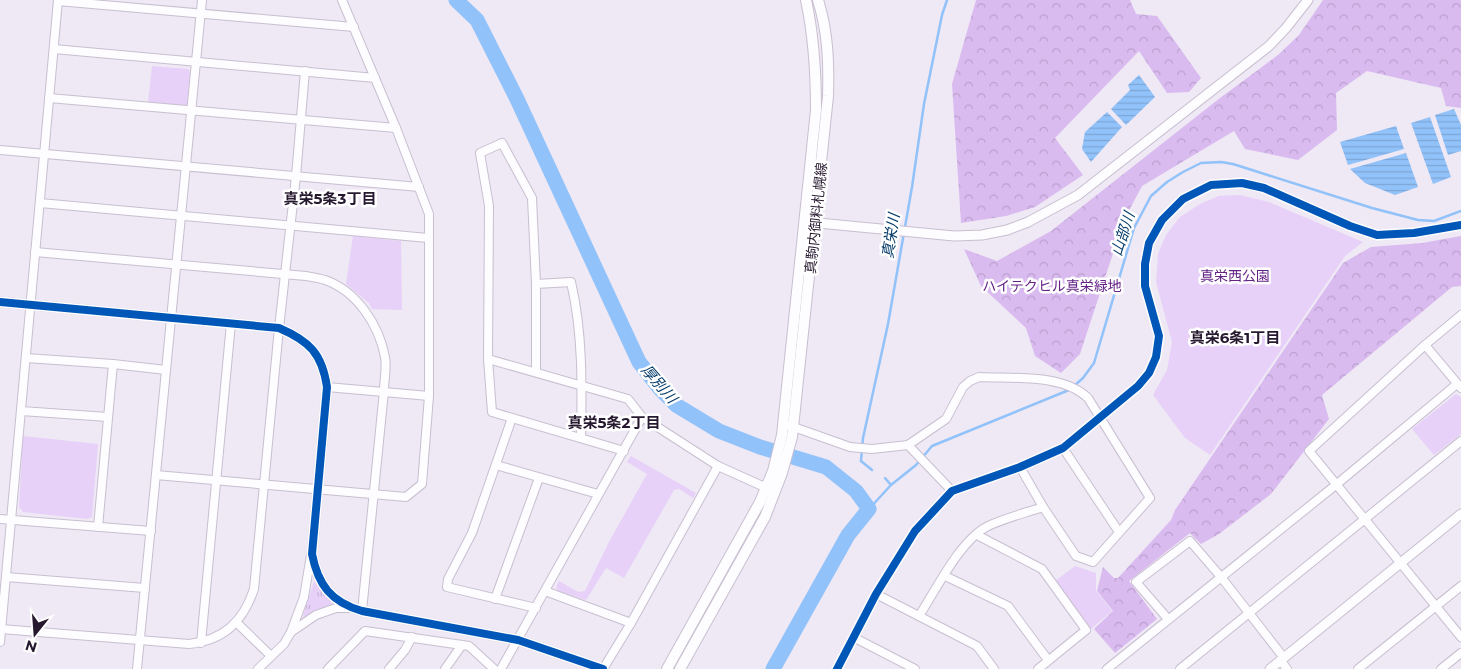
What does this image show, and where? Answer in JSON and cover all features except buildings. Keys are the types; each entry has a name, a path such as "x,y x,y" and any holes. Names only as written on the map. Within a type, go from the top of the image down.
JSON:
{"main road":[{"name":"真駒内御料札幌線","path":"806,0 816,69 816,110 810,222"},
{"name":"真駒内御料札幌線","path":"771,490 778,472 788,431 810,222 828,96 829,57 818,0"},
{"path":"668,669 742,537 771,490"},
{"path":"680,669 765,517 771,490"}],"street":[{"path":"0,642 58,0 354,27"},
{"path":"137,669 202,0"},
{"path":"156,475 406,497 422,484 430,396 429,214 396,128 342,0"},
{"path":"810,222 954,236 982,235 1007,230 1028,222 1078,195 1269,46 1308,0"},
{"path":"54,49 375,78"},
{"path":"1,629 140,642 201,643 220,636 236,622 249,604 254,589 265,485 279,328 296,176 304,72"},
{"path":"49,98 396,128"},
{"path":"536,372 536,284 532,198 502,143 480,153 489,206 488,360 492,412 624,451"},
{"path":"0,150 419,187"},
{"path":"837,669 876,594 915,531 952,491 1020,467 1063,448 1138,386 1148,373 1156,357 1159,336 1145,286 1144,264 1149,243 1162,220 1183,199 1211,185 1242,183 1264,188 1350,226 1377,235 1414,233 1461,225"},
{"path":"40,203 428,238"},
{"path":"35,252 306,276 327,281 349,294 366,312 378,335 385,358 384,391 362,611"},
{"path":"536,284 571,282 578,311 582,385 581,438"},
{"path":"0,302 279,328 305,341 317,354 326,376 327,387 312,554 304,597 291,632 284,644 258,669"},
{"path":"1461,315 1425,345 1309,451 1461,638"},
{"path":"201,643 231,323"},
{"path":"1107,669 1116,666 1168,619 1459,386 1425,345"},
{"path":"26,358 166,370"},
{"path":"488,360 628,399 642,417 718,466 771,490"},
{"path":"98,527 113,364"},
{"path":"788,431 850,447 872,449 910,447 946,419 963,387 970,381 979,377 1047,380 1062,383 1080,391 1088,398 1150,498 1093,562 1076,556 1043,507 1020,467"},
{"path":"327,387 430,396"},
{"path":"21,411 108,417"},
{"path":"501,669 642,417"},
{"path":"512,418 472,533 448,579 447,587 536,608"},
{"path":"1180,669 1461,441"},
{"path":"910,447 952,491"},
{"path":"1063,448 1119,532"},
{"path":"496,465 598,494"},
{"path":"312,554 318,577 326,589 338,601 352,608 518,640 603,669 631,623 718,466"},
{"path":"495,599 540,478"},
{"path":"919,616 956,555 987,526 1043,507"},
{"path":"1270,669 1461,514"},
{"path":"0,519 151,531"},
{"path":"977,535 1042,569 1086,630 1038,669"},
{"path":"1168,619 1136,582 1190,540 1249,613 1287,669"},
{"path":"945,576 1008,606 1048,660"},
{"path":"6,577 145,588"},
{"path":"1358,669 1461,586"},
{"path":"545,591 631,623"},
{"path":"876,594 977,646 994,669"},
{"path":"291,632 316,615 336,608 352,608"},
{"path":"236,622 271,656"},
{"path":"328,669 365,631 469,646 494,669"},
{"path":"854,637 915,669"},
{"path":"389,669 405,650 412,638"},
{"path":"445,669 462,645"},
{"path":"1441,669 1461,653"}],"green space":[{"path":"976,0 1130,0 1136,14 1157,16 1201,78 1189,92 1167,93 1139,51 1055,138 1083,175 1035,207 1006,216 961,223 952,84"},
{"name":"ハイテクヒル真栄緑地","path":"1323,0 1461,0 1461,108 1446,106 1441,88 1367,71 1336,93 1337,130 1298,160 1245,149 1234,131 1142,186 1124,220 1080,354 1061,373 1035,356 1026,328 981,286 964,249 997,261 1051,231 1220,98 1278,55 1299,35"},
{"path":"152,66 188,69 190,72 187,105 183,107 148,102"},
{"name":"真栄西公園","path":"1240,195 1269,202 1363,242 1345,256 1210,455 1185,438 1153,395 1167,370 1172,342 1156,282 1158,254 1166,235 1180,217 1200,204 1219,196"},
{"path":"353,236 401,241 402,310 372,309 369,303 346,284"},
{"path":"1461,236 1461,286 1452,287 1322,395 1329,419 1271,494 1219,534 1201,544 1190,533 1129,581 1157,619 1115,653 1094,629 1113,611 1097,591 1103,567 1114,578 1118,578 1171,520 1175,510 1343,263 1371,247 1422,243"},
{"path":"1456,394 1461,397 1461,434 1434,455 1412,429"},
{"path":"23,436 98,444 92,517 87,519 23,512 19,507"},
{"path":"631,456 696,493 693,498 679,489 674,490 624,578 606,568 586,600 558,591 556,587 559,581 578,592 585,591 609,542 647,474 627,462"},
{"path":"1075,566 1096,573 1096,591 1112,611 1091,629 1055,581"},
{"path":"314,581 333,604 331,607 304,618 303,616"}],"water":[{"path":"1139,75 1155,97 1126,125 1111,109 1130,90 1128,85"},
{"path":"1454,109 1461,125 1461,151 1448,155 1435,115"},
{"path":"1107,112 1122,127 1091,162 1082,149 1085,132"},
{"path":"1430,117 1451,177 1433,184 1411,123"},
{"path":"1396,126 1404,149 1348,165 1340,142"},
{"path":"1406,153 1418,187 1395,195 1365,183 1350,169"}],"waterway":[{"name":"厚別川","path":"456,0 477,20 517,99 639,362 661,390 676,405 719,431 760,447 826,467 856,491 869,509 848,535 773,669"},
{"name":"真栄川","path":"872,470 861,461 863,438 888,324 912,187 924,104 942,15 947,0"},
{"name":"山部川","path":"1074,386 1083,378 1094,363 1134,228 1151,196 1167,182 1201,163 1221,162 1233,164 1372,208 1418,220 1434,221 1461,211"},
{"name":"山部川","path":"869,509 891,485 916,465 932,446 1069,390"},
{"name":"真栄川","path":"885,478 891,485"}],"cycle path":[{"path":"837,669 876,594 915,531 952,491 1020,467 1063,448 1138,386 1149,373 1156,357 1159,336 1145,286 1145,264 1149,243 1162,220 1183,199 1211,185 1242,183 1264,188 1350,226 1377,235 1414,233 1461,225"},
{"path":"0,302 279,328 298,338 306,343 318,357 322,365 327,387 312,554 318,575 328,591 342,603 362,611 518,640 603,669"}],"district":[{"name":"真栄5条3丁目","path":"330,199"},
{"name":"真栄6条1丁目","path":"1235,338"},
{"name":"真栄5条2丁目","path":"614,423"}]}
